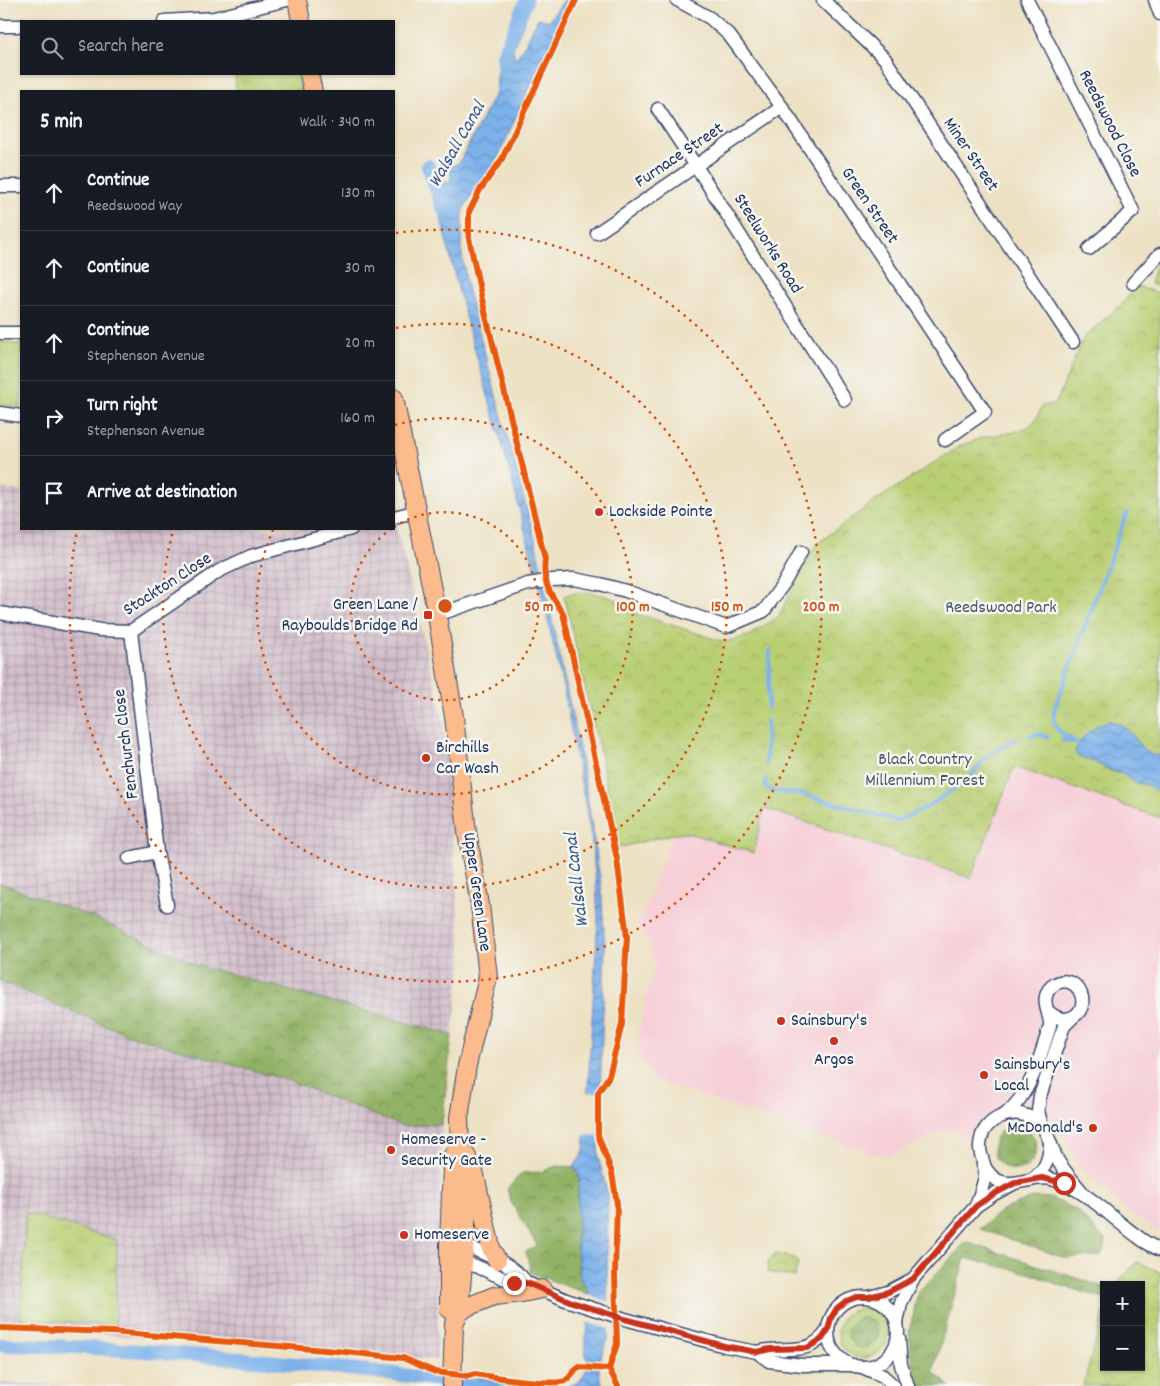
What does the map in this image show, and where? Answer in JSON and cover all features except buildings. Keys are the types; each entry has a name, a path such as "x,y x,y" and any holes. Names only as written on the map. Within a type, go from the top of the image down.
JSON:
{"highway":[{"path":"297,0 300,20"},
{"path":"309,75 313,90"},
{"name":"Upper Green Lane","path":"395,403 418,511 454,717 466,832 480,905 488,976 467,1066 459,1118 460,1147"},
{"path":"452,1386 456,1319 453,1155 460,1147 467,1157 468,1166 456,1253"},
{"path":"468,1166 475,1172 491,1248 497,1260"},
{"path":"456,1319 467,1307 494,1296 522,1294 535,1286"}],"street":[{"path":"181,20 214,18 287,0"},
{"name":"Green Street","path":"677,0 710,18 729,34 782,107 985,412 945,440"},
{"name":"Miner Street","path":"823,0 885,59 1073,342"},
{"name":"Reedswood Close","path":"1027,0 1134,211 1089,249"},
{"path":"1154,0 1160,14"},
{"path":"0,26 20,26"},
{"name":"Furnace Street","path":"597,233 782,107"},
{"name":"Steelworks Road","path":"658,109 845,400"},
{"path":"0,186 20,186"},
{"path":"1133,283 1160,254"},
{"path":"0,332 20,333"},
{"path":"0,413 20,416"},
{"path":"395,517 418,511"},
{"name":"Stockton Close","path":"0,614 100,630 131,631 220,571 251,556 347,530"},
{"path":"437,615 528,584 574,579 626,591 726,627 764,611 784,583 802,552"},
{"name":"Fenchurch Close","path":"131,631 157,852 167,905"},
{"path":"129,858 157,852"},
{"path":"972,1211 986,1172 979,1147 981,1137 995,1119 1006,1114 1017,1104 1031,1082 1050,1026 1046,994 1054,984 1066,982 1077,986 1083,997 1081,1009 1064,1026 1040,1096 1038,1111 1042,1126"},
{"path":"1049,1012 1059,1019 1072,1018"},
{"path":"1006,1114 1018,1113 1029,1116 1042,1126 1058,1161 1082,1192 1138,1237 1160,1250"},
{"path":"1029,1181 1038,1176 1044,1168 1049,1156 1050,1144"},
{"path":"982,1161 990,1174 999,1180 1015,1183 1042,1178 1050,1179 1082,1192"},
{"path":"757,1352 769,1361 782,1364 873,1366 888,1357 897,1343 901,1303 913,1279 972,1211 994,1194 1015,1183"},
{"path":"456,1253 497,1260 518,1272 535,1286"},
{"path":"456,1253 514,1283 535,1286 572,1302 625,1319 724,1346 757,1352 770,1349 807,1348 822,1339 828,1330"},
{"path":"894,1386 883,1376 842,1360 834,1352 829,1341 828,1330 831,1318 837,1308 846,1301 857,1297 869,1297 888,1292 913,1279"},
{"path":"869,1297 880,1301 889,1308 898,1327 901,1365 908,1386"}],"shaded area":[{"path":"0,488 20,491 20,530 395,530 395,521 443,719 462,962 452,1035 197,965 95,918 0,883"},
{"path":"1014,767 1160,818 1160,1232 1130,1212 1101,1189 1076,1161 1051,1114 1015,1099 980,1121 971,1141 956,1132 944,1130 890,1156 877,1155 654,1080 639,1054 637,1045 645,1000 656,966 648,943 638,924 673,834 764,808"},
{"path":"0,981 129,1035 287,1080 401,1126 442,1124 437,1360 0,1326"},
{"path":"0,1383 73,1386 0,1386"}],"green space":[{"path":"235,75 297,75 301,90 236,90"},
{"path":"1160,260 1160,287 1150,284 1155,267"},
{"name":"Reedswood Park","path":"1136,286 1160,293 1160,818 1014,767 971,878 764,808 753,853 688,833 673,834 618,848 602,761 564,596 581,592 606,596 630,605 628,611 724,642 748,636 778,617 815,546 831,533 872,503 960,446 983,437 1014,432 1028,427 1036,419 1042,406 1056,403 1084,337 1122,304"},
{"path":"0,341 20,343 20,407 0,405"},
{"path":"0,883 95,918 197,965 452,1035 442,1124 402,1126 287,1080 129,1035 0,981"},
{"path":"1015,1126 1027,1130 1033,1136 1037,1148 1033,1160 1027,1166 1015,1170 1003,1166 997,1160 993,1148 997,1136 1003,1130"},
{"path":"1015,1128 1029,1134 1035,1148 1029,1162 1015,1168 1001,1162 995,1148 1001,1134"},
{"path":"556,1166 574,1167 580,1176 577,1250 580,1279 588,1288 588,1294 531,1273 526,1252 537,1245 511,1202 507,1189 522,1173 541,1172"},
{"path":"1036,1197 1051,1198 1075,1209 1105,1240 1105,1250 1100,1256 1065,1258 980,1229 1002,1210"},
{"path":"26,1213 117,1240 115,1325 20,1319"},
{"path":"966,1242 1100,1286 1100,1297 1059,1285 1032,1274 965,1258 933,1372 950,1386 916,1386 909,1332 918,1293"},
{"path":"774,1254 795,1258 798,1262 795,1277 767,1272 769,1259 774,1257"},
{"path":"1137,1262 1160,1272 1160,1386 1083,1386 1100,1326 1100,1371 1145,1371 1145,1281 1120,1281"},
{"path":"863,1308 872,1310 883,1319 888,1333 886,1342 877,1353 863,1358 854,1356 843,1347 838,1333 840,1324 849,1313"},
{"path":"863,1318 874,1322 878,1333 874,1344 863,1348 852,1344 848,1333 852,1322"}],"water":[{"path":"564,0 567,0 557,28 557,34 519,110 496,162 463,210 461,247 467,287 535,540 580,752 601,884 605,948 598,1157 608,1195 608,1340 601,1357 599,1369 599,1375 604,1386 568,1386 582,1378 589,1364 585,1348 588,1324 588,1288 580,1279 577,1250 580,1176 574,1167 584,1152 598,919 591,835 564,691 542,596 506,458 465,316 443,228 438,193 428,166 435,182 440,184 451,181 450,167 459,163 496,92 498,60 502,47 506,43 512,45 515,58 517,57 538,18 549,21"},
{"path":"1110,721 1119,724 1132,734 1145,751 1160,756 1160,793 1147,785 1136,783 1123,774 1079,757 1075,752 1080,742 1089,732 1099,725"},
{"path":"476,1377 525,1386 477,1386"}],"pier":[{"path":"585,1092 601,1093 601,1136 584,1135"},
{"path":"586,1294 610,1302 610,1329 585,1322"}],"waterway":[{"path":"504,61 503,56 526,1"},
{"name":"Walsall Canal","path":"428,166 443,208"},
{"path":"1079,744 1057,727 1054,710 1127,513"},
{"path":"768,708 770,650"},
{"path":"766,765 767,721"},
{"path":"1030,736 1037,734 1048,737"},
{"path":"766,779 765,787 773,791 802,794 898,821 929,806 971,777 984,759 1011,741 1016,740"},
{"path":"1062,740 1075,743"},
{"path":"0,1345 173,1353 401,1375 476,1386"}],"cycle path":[{"path":"576,0 502,159 480,190 469,212 469,238 545,559 546,582 563,613 617,859 627,937 622,1024 609,1076 598,1093 598,1135 612,1173 617,1204 615,1274 617,1344 609,1369 618,1386"},
{"path":"0,1328 112,1332 336,1351 403,1358 435,1372 469,1376 475,1374 535,1382 565,1381 578,1367 609,1369"}],"place":[{"name":"Lockside Pointe","path":"599,512"},
{"name":"Green Lane / Rayboulds Bridge Rd","path":"428,615"},
{"name":"Birchills Car Wash","path":"426,758"},
{"name":"Sainsbury's","path":"781,1021"},
{"name":"Argos","path":"834,1041"},
{"name":"Sainsbury's Local","path":"984,1075"},
{"name":"McDonald's","path":"1093,1128"},
{"name":"Homeserve - Security Gate","path":"391,1150"},
{"name":"Homeserve","path":"404,1235"}],"route":[{"path":"514,1283 527,1283 566,1300 625,1319 724,1346 757,1352 780,1348 807,1348 822,1339 837,1308 846,1301 857,1297 869,1297 888,1292 913,1279 976,1206 994,1194 1015,1183 1019,1184 1042,1178 1064,1183"}],"park label":[{"name":"Black Country Millennium Forest","path":"925,770"}]}
